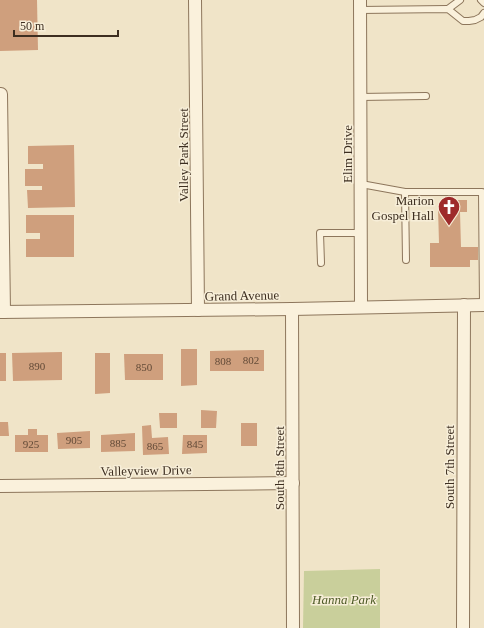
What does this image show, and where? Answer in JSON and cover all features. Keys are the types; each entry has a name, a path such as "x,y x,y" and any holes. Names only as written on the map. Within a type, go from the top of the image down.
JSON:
{"street":[{"name":"Valley Park Street","path":"196,0 198,310"},
{"name":"Elim Drive","path":"360,5 361,307"},
{"path":"1,94 2,312"},
{"name":"South 7th Street","path":"463,628 464,305"},
{"name":"Grand Avenue","path":"2,312 484,305"},
{"name":"South 8th Street","path":"292,308 293,628"},
{"name":"Valleyview Drive","path":"0,486 293,483"}],"lane":[{"path":"448,9 460,0"},
{"path":"360,5 448,9 463,20 469,21 481,17 484,13"},
{"path":"360,97 426,96"},
{"path":"361,184 405,192 482,192 484,305"},
{"path":"405,192 406,260"},
{"path":"321,263 320,233 361,233"}],"green space":[{"name":"Hanna Park","path":"380,569 380,628 303,628 304,571"}],"building":[{"path":"0,0 37,0 38,50 0,51"},
{"path":"74,145 75,207 28,208 27,190 42,190 42,186 25,186 25,169 43,169 43,164 28,164 28,146"},
{"name":"Marion Gospel Hall","path":"457,200 467,200 467,212 460,212 461,247 478,247 478,260 470,260 470,267 430,267 430,243 439,243 438,208 457,207"},
{"path":"26,215 74,215 74,257 26,257 26,239 40,239 40,233 26,233"},
{"path":"181,349 197,349 197,385 181,386"},
{"path":"264,350 264,371 210,371 210,351"},
{"path":"62,352 62,380 13,381 12,353"},
{"path":"0,353 6,353 6,381 0,381"},
{"path":"95,353 110,353 110,393 95,394"},
{"path":"124,354 163,354 163,380 125,380"},
{"path":"201,410 217,411 216,428 201,428"},
{"path":"159,413 177,413 177,428 160,428"},
{"path":"0,422 8,422 9,436 0,436"},
{"path":"241,423 257,423 257,446 241,446"},
{"path":"151,425 152,438 168,437 169,454 143,455 142,426"},
{"path":"28,429 37,429 37,435 48,435 48,452 15,452 15,435 28,435"},
{"path":"90,431 90,448 58,449 57,433"},
{"path":"135,433 135,451 101,452 101,435"},
{"path":"183,435 207,435 207,453 182,454"}],"place":[{"name":"Marion Gospel Hall","path":"449,226"}]}
